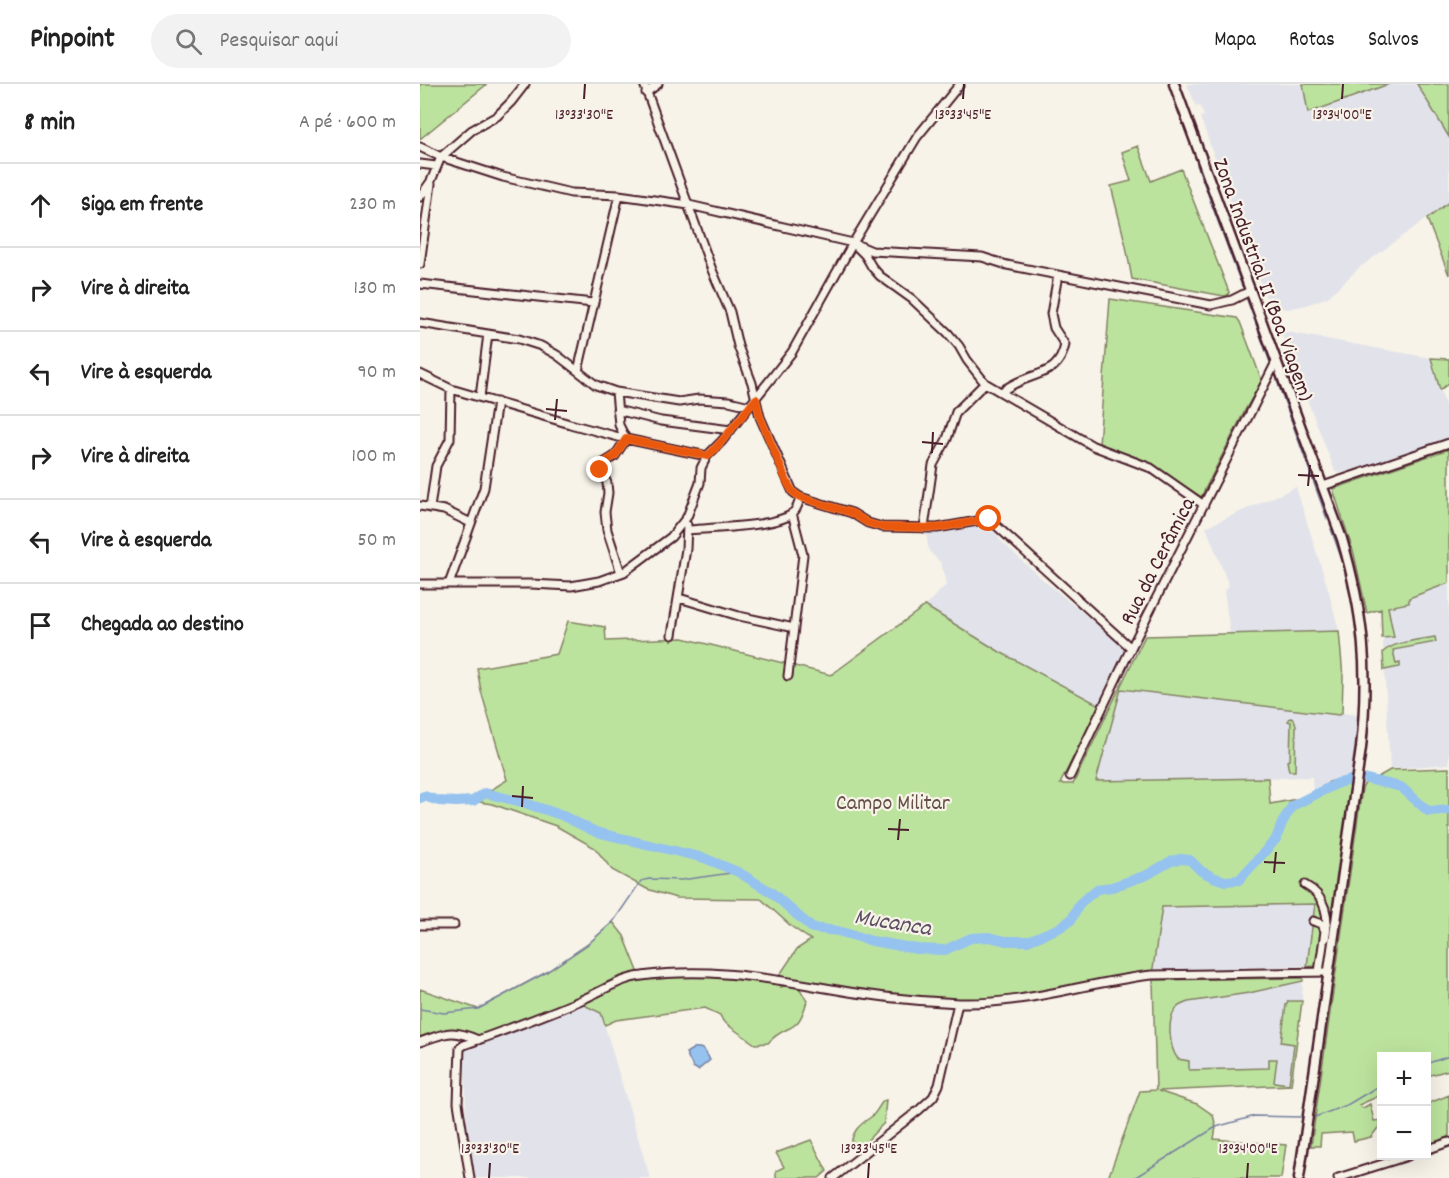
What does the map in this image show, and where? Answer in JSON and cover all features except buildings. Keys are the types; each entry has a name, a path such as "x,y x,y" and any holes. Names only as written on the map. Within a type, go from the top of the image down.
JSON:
{"main road":[{"name":"Zona Industrial II (Boa Viagem)","path":"1174,84 1341,539 1357,594 1364,646 1361,748 1324,972 1299,1178"}],"street":[{"path":"420,264 431,181 441,157 472,130 497,116 525,84"},
{"path":"644,84 712,270 730,312 760,417 793,492 800,497 852,513 868,523 882,527 937,528 989,519 1131,648"},
{"path":"646,93 658,84"},
{"path":"672,634 679,598 687,517 700,483 701,468 708,456 792,352 853,243 917,137 960,84"},
{"path":"420,147 441,157 503,177 571,192 619,195 689,205 853,243 872,250 982,257 1007,265 1211,305 1232,300 1250,291"},
{"path":"420,164 436,166"},
{"path":"420,197 431,181"},
{"path":"578,371 619,195"},
{"path":"853,243 880,276 912,299 948,333 985,382 1093,446 1150,468 1204,505"},
{"path":"1001,392 1055,366 1062,356 1065,345 1054,328 1051,314 1058,275"},
{"path":"420,284 593,303"},
{"path":"420,323 519,339 541,346 596,385 616,392 679,402 699,399 750,405"},
{"path":"480,397 488,334"},
{"name":"Rua da Cerâmica","path":"1070,776 1131,648 1276,362"},
{"path":"420,374 451,388 626,439 708,456"},
{"path":"924,528 933,465 947,439 956,412 985,382"},
{"path":"430,508 436,466 450,439 451,388"},
{"path":"616,392 619,425 626,439"},
{"path":"450,584 484,488 497,402"},
{"path":"616,410 662,421 731,430"},
{"path":"621,573 607,530 605,512 607,483 599,466 615,456 626,439"},
{"path":"1323,486 1449,443"},
{"path":"687,530 758,524 783,518 798,506 800,497"},
{"path":"420,506 444,510 471,523"},
{"path":"788,676 803,555 792,513"},
{"path":"420,584 571,586 599,581 621,573 671,537 687,517"},
{"path":"679,598 739,616 794,628"},
{"path":"1305,885 1317,894 1325,907 1327,923 1324,939"},
{"path":"470,1178 458,1103 459,1052 464,1045 639,976 710,972 755,976 858,993 958,1003 1017,1001 1124,978 1152,975 1324,972 1322,924 1313,921"},
{"path":"420,925 454,925"},
{"path":"833,1178 920,1110 933,1097 939,1085 958,1003"},
{"path":"420,1042 448,1032 465,1034 478,1040"},
{"path":"1431,1148 1449,1142"},
{"path":"1338,1178 1393,1160"}],"shaded area":[{"path":"1187,84 1303,84 1308,113 1389,84 1417,84 1449,137 1449,202 1359,268 1328,297 1288,309 1269,306 1200,117 1204,116 1200,105 1196,106"},
{"path":"1282,331 1431,358 1449,418 1449,438 1346,472 1335,471"},
{"path":"1296,487 1339,631 1230,634 1224,591 1229,586 1206,527"},
{"path":"982,524 990,526 1002,542 1040,577 1126,649 1099,705 1000,652 925,606 946,585 941,563 929,551 926,534"},
{"path":"1449,583 1449,764 1390,769 1381,608"},
{"path":"1121,689 1339,715 1342,713 1358,715 1352,776 1341,777 1322,787 1313,796 1312,777 1096,781"},
{"path":"1315,904 1307,966 1153,970 1162,907"},
{"path":"1303,978 1291,1085 1156,1090 1153,980"},
{"path":"584,1005 601,1013 650,1178 474,1178 466,1134 465,1051"}],"green space":[{"path":"420,84 487,84 420,139"},
{"path":"1303,84 1389,84 1308,113"},
{"path":"1417,84 1449,84 1449,137"},
{"path":"1138,146 1151,181 1181,169 1229,292 1228,295 1132,279 1111,186 1131,181 1122,152"},
{"path":"1449,202 1449,275 1427,219"},
{"path":"1110,299 1237,318 1240,322 1262,381 1201,497 1144,460 1099,444"},
{"path":"1431,358 1449,359 1449,383 1440,390"},
{"path":"1449,449 1449,583 1409,598 1409,603 1388,607 1394,637 1382,638 1381,609 1367,613 1354,554 1333,489"},
{"name":"Campo Militar","path":"925,606 1000,652 1099,705 1060,784 1073,784 1145,636 1339,631 1343,677 1342,713 1339,715 1121,689 1096,781 1268,778 1270,804 1313,796 1329,782 1352,776 1325,967 1307,966 1315,904 1162,907 1152,975 980,1003 895,997 784,981 781,987 788,985 800,989 807,1001 800,1020 768,1043 755,1044 723,1021 720,1015 705,1008 616,1020 605,1025 601,1013 584,1005 596,995 478,1040 448,1032 420,1042 420,989 478,1009 545,973 588,944 613,922 624,936 640,976 670,974 777,979 797,949 811,940 792,927 761,899 676,898 647,889 612,870 595,848 556,826 492,804 473,801 507,780 481,691 477,668 557,654 568,621 605,627 606,641 683,638 831,675"},
{"path":"1435,637 1436,642 1393,650 1396,664 1400,663 1400,667 1384,670 1383,652 1388,648"},
{"path":"1290,718 1294,719 1296,725 1295,771 1289,771 1287,761 1290,760 1291,722 1288,721"},
{"path":"1449,768 1449,1070 1431,1075 1431,1052 1377,1052 1377,1097 1359,1105 1363,1108 1370,1104 1374,1121 1377,1121 1377,1129 1371,1137 1354,1141 1352,1132 1321,1134 1320,1146 1311,1146 1362,789 1367,779 1378,777 1390,770"},
{"path":"1303,978 1303,981 1249,993 1188,1002 1175,1010 1170,1027 1175,1054 1178,1059 1189,1061 1189,1070 1269,1068 1269,1059 1277,1059 1274,1082 1289,1084 1294,1044 1281,1042 1286,1005 1288,1001 1302,1001 1291,1085 1158,1091 1197,1104 1213,1115 1216,1127 1214,1139 1286,1145 1281,1178 1108,1178 1140,1091 1156,1090 1153,980"},
{"path":"1449,1095 1449,1138 1431,1145 1431,1106 1431,1102"},
{"path":"886,1100 884,1123 857,1151 851,1148 856,1130"},
{"path":"811,1140 827,1171 819,1178 776,1178 776,1171 784,1167 776,1153"}],"water":[{"path":"694,1048 704,1050 710,1060 698,1070 693,1067 686,1053"}],"waterway":[{"path":"1197,165 1242,286"},
{"path":"1246,297 1271,365"},
{"path":"1277,381 1327,519"},
{"path":"1331,529 1344,566 1353,604"},
{"path":"1355,615 1359,659 1359,702"},
{"name":"Mucanca","path":"1367,779 1401,787 1428,811 1449,810"},
{"name":"Mucanca","path":"420,798 424,796 439,801 473,801 485,793 522,802 561,815 596,832 704,858 738,872 771,892 812,928 838,931 872,941 917,949 945,950 971,938 989,937 1006,941 1028,941 1059,928 1071,920 1080,903 1097,889 1112,887 1147,875 1171,861 1190,860 1201,871 1213,877 1225,881 1239,880 1276,839 1292,806 1338,783 1351,780"},
{"path":"420,1009 444,1013 478,1009 545,973 588,944 613,922 641,881 681,880 738,872"},
{"path":"1431,1062 1449,1056"},
{"path":"1315,1117 1347,1105 1377,1087"},
{"path":"1134,1178 1216,1127 1255,1116 1302,1117"}],"route":[{"path":"600,470 599,466 615,456 626,439 708,456 756,399 760,417 787,482 793,492 800,497 852,513 868,523 882,527 937,528 989,519"}]}
